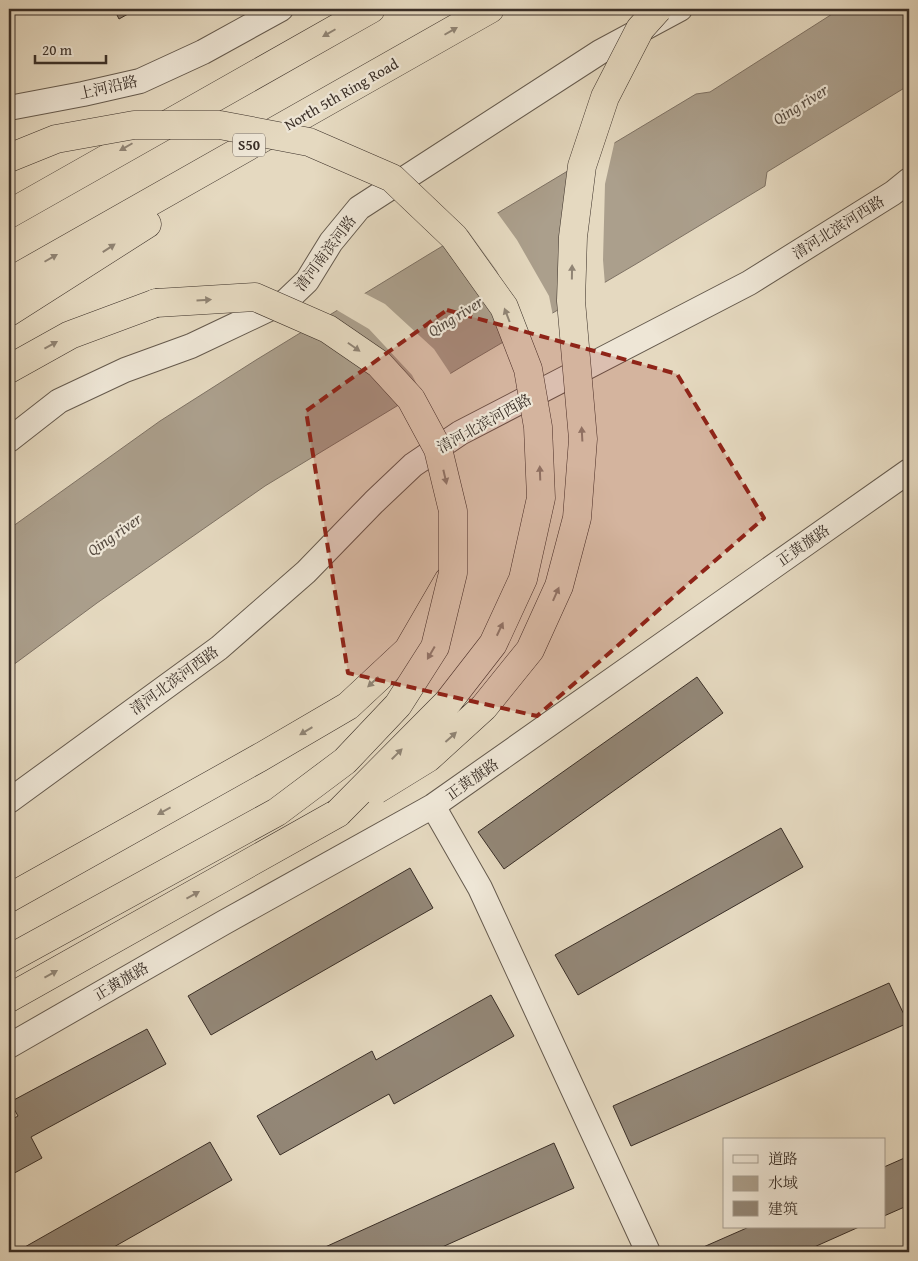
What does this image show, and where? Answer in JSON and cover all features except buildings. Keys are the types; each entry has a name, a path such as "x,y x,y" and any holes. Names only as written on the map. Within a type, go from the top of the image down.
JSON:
{"highway":[{"path":"9,214 371,9"},
{"name":"North 5th Ring Road","path":"9,282 490,9"},
{"path":"9,998 338,813 428,758 484,707 530,650 559,586 577,518 583,439 571,301 573,237 582,166 605,96 640,29 658,9"},
{"path":"9,312 423,47"},
{"path":"9,158 56,139 134,125 220,125 309,142 392,178 454,237 504,306 528,369 538,427 541,498 523,579 493,644 448,702 338,813"},
{"path":"9,369 70,335 156,303 254,297 328,329 379,364 411,399 438,449 453,511 452,573 435,647 398,705 345,760 277,812 9,958"},
{"path":"9,898 348,706 408,650 452,573"}],"street":[{"name":"上河沿路","path":"9,108 140,81 203,52 281,9"},
{"name":"清河南滨河路","path":"9,440 59,401 125,370 192,346 286,301 307,281 331,242 359,208 600,52 680,9"},
{"name":"清河北滨河西路","path":"9,801 219,648 306,572 413,465 460,433 749,282 885,198 909,180"},
{"name":"正黄旗路","path":"9,1046 223,923 433,806 909,471"},
{"path":"433,806 480,888 648,1252"}],"highlighted area":[{"path":"447,310 677,374 764,518 537,716 348,673 306,411"}],"water":[{"name":"Qing river","path":"840,9 909,9 909,89 906,87 767,172 765,186 265,486 97,603 9,668 9,529 160,421 256,360 696,94 710,92"}],"pier":[{"path":"615,140 605,184 603,260 605,285 583,298 588,156"},
{"path":"496,211 517,240 549,296 553,316 525,332 497,271 466,228"},
{"path":"362,292 385,304 434,349 452,376 422,394 412,375 369,329 335,309"}]}
